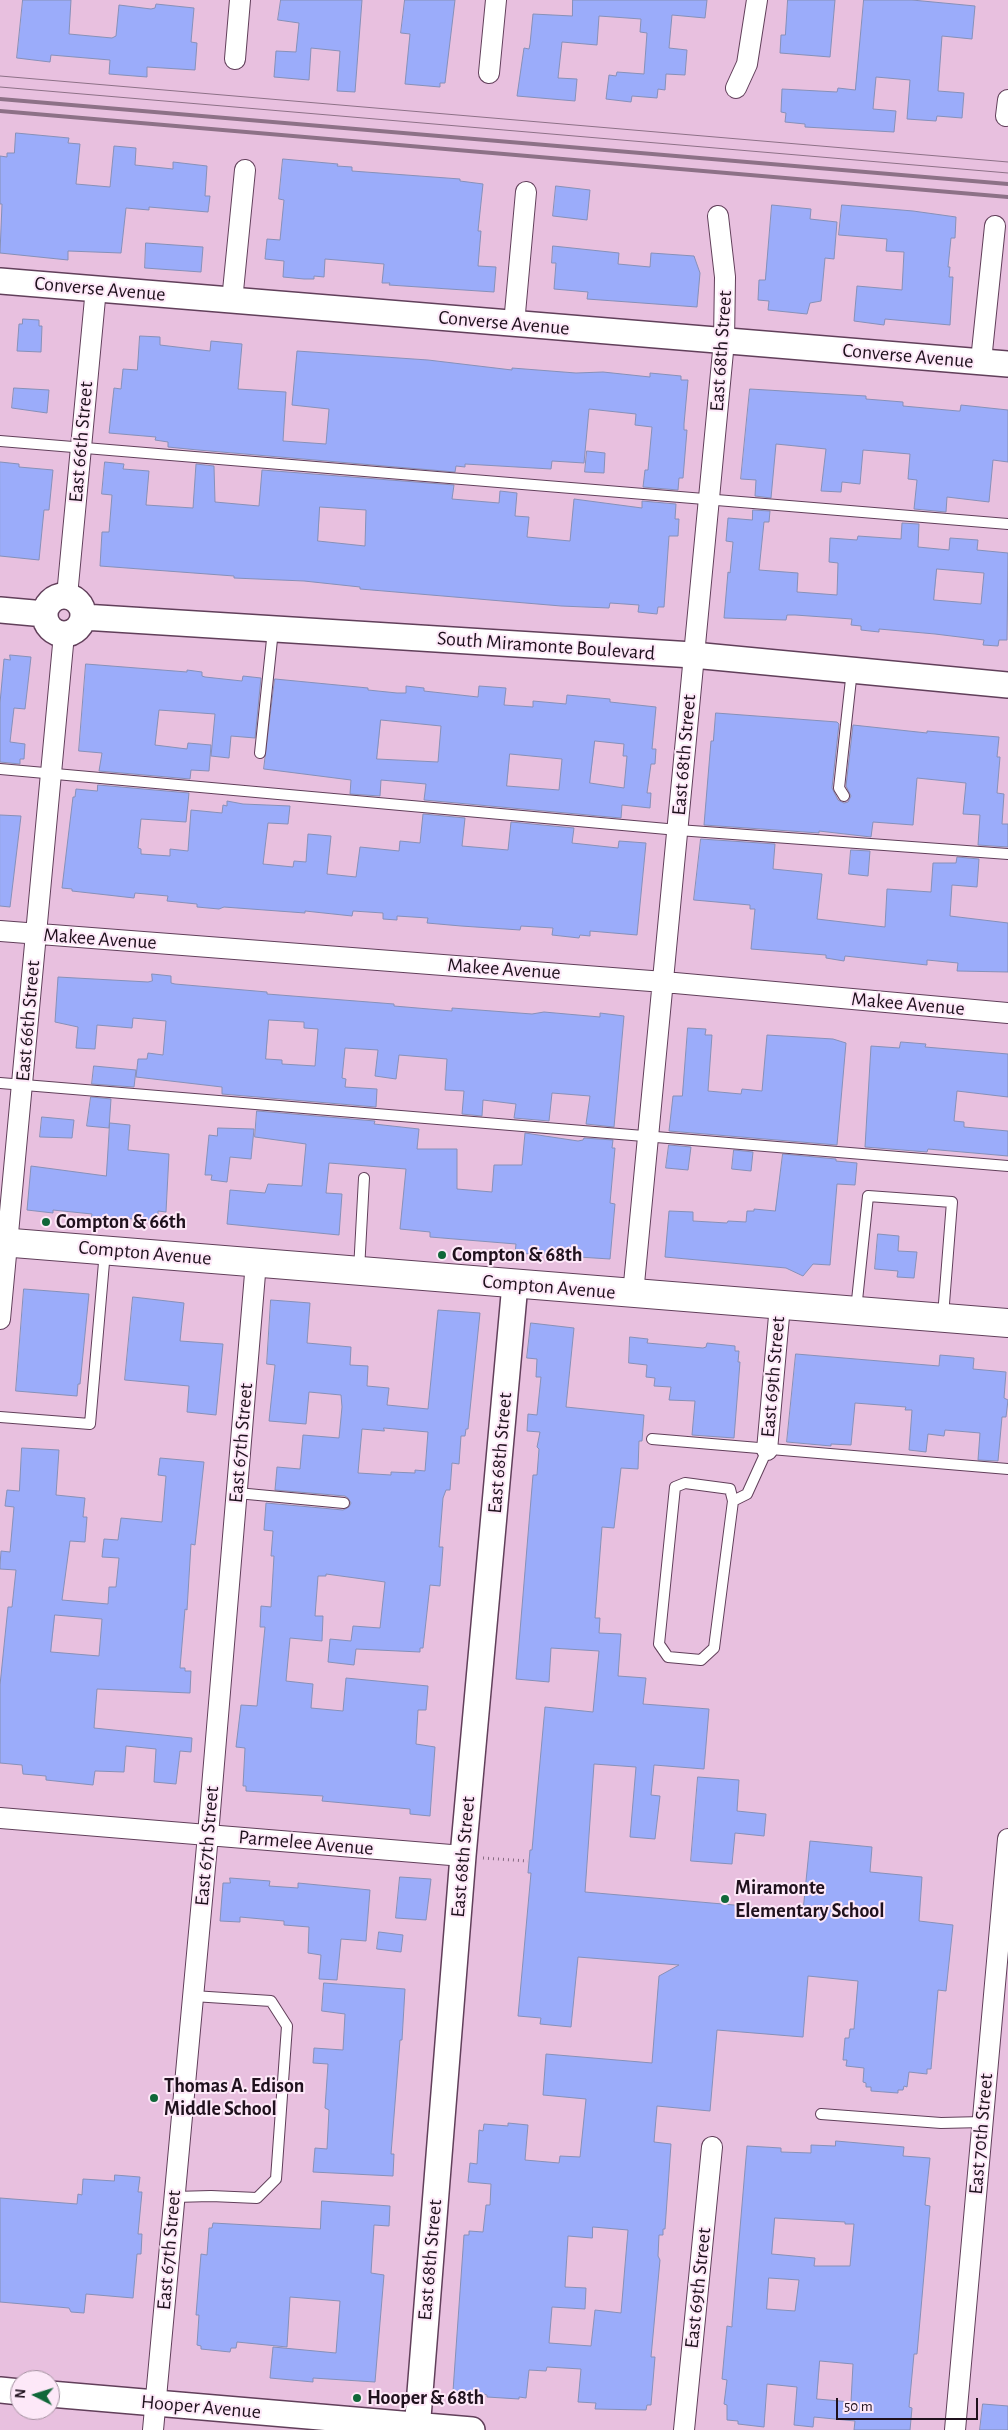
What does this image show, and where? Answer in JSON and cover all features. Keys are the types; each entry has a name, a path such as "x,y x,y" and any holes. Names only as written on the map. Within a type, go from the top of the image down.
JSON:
{"main road":[{"name":"Compton Avenue","path":"4,1242 1008,1323"}],"street":[{"path":"235,59 240,0"},
{"path":"489,73 496,0"},
{"path":"736,88 747,64 757,0"},
{"path":"232,301 245,170"},
{"path":"514,324 526,192"},
{"name":"East 68th Street","path":"633,1294 724,341 725,277 718,216"},
{"path":"981,361 995,226"},
{"name":"Converse Avenue","path":"0,281 1008,364"},
{"name":"East 66th Street","path":"67,596 96,288"},
{"path":"61,596 67,596 73,598 81,606 83,617 75,631 64,634 52,630 46,620 46,614 50,602 61,596"},
{"path":"0,610 46,614"},
{"name":"South Miramonte Boulevard","path":"83,617 693,656 1008,685"},
{"name":"East 66th Street","path":"0,1319 4,1242 22,1085 64,634"},
{"name":"Makee Avenue","path":"0,931 664,982 1008,1013"},
{"name":"East 67th Street","path":"153,2430 208,1835 256,1262"},
{"name":"East 68th Street","path":"417,2428 463,1856 515,1284"},
{"name":"East 69th Street","path":"766,1450 780,1305"},
{"name":"Parmelee Avenue","path":"0,1818 463,1856"},
{"name":"East 70th Street","path":"955,2430 1008,1839"},
{"name":"East 69th Street","path":"684,2430 712,2147"},
{"name":"Hooper Avenue","path":"60,2395 417,2428 472,2430"}],"lane":[{"path":"0,441 1008,524"},
{"path":"260,752 273,629"},
{"path":"844,796 839,788 852,670"},
{"path":"0,769 678,830 1008,854"},
{"path":"0,1084 1008,1166"},
{"path":"359,1271 364,1178"},
{"path":"856,1311 868,1196 952,1202 943,1318"},
{"path":"0,1417 90,1424 105,1250"},
{"path":"652,1439 1008,1469"},
{"path":"732,1501 747,1494 766,1450"},
{"path":"685,1483 730,1489 732,1501 714,1648 701,1660 668,1657 659,1644 675,1487 685,1483"},
{"path":"237,1493 344,1503"},
{"path":"174,2197 258,2198 276,2179 287,2026 271,2001 193,1996"},
{"path":"821,2114 941,2123 982,2122"}],"path":[{"path":"463,1856 528,1862"}],"building":[{"path":"23,0 71,0 69,34 112,38 116,36 119,5 151,9 155,8 156,4 194,8 191,42 197,43 195,70 147,67 147,77 109,74 110,60 51,55 50,62 17,58"},
{"path":"281,0 362,0 355,92 337,91 340,51 311,48 309,80 274,77 276,51 296,52 299,23 278,20"},
{"path":"405,0 455,0 445,83 440,83 440,87 405,84 410,34 401,33"},
{"path":"573,0 707,0 705,18 672,15 669,48 687,50 685,75 666,74 665,90 658,89 657,98 632,96 631,102 606,99 609,75 616,76 617,72 644,74 647,33 640,32 641,19 599,16 597,45 562,42 558,78 577,79 575,101 517,96 524,48 529,49 530,44 533,14 572,16"},
{"path":"788,0 835,0 830,57 780,53 781,35 785,35"},
{"path":"864,0 912,0 975,6 972,39 942,36 938,91 964,93 962,118 937,116 936,121 907,119 910,80 876,77 873,109 896,111 894,132 805,127 805,124 785,122 786,113 781,112 782,89 837,92 838,88 855,90"},
{"path":"16,133 69,138 68,143 80,144 76,184 110,187 114,146 136,148 135,165 173,169 173,162 207,166 205,196 210,196 208,212 149,207 149,210 126,208 121,253 68,251 68,260 0,253 2,204 0,204 0,156 7,157 7,153 14,153"},
{"path":"283,159 338,164 337,166 352,167 352,171 460,179 460,181 483,184 478,231 481,231 478,266 496,267 494,292 389,285 390,283 382,283 384,264 325,259 324,277 314,276 314,279 304,279 283,277 284,261 265,259 267,239 280,240 284,200 279,199"},
{"path":"556,186 590,190 587,220 553,216"},
{"path":"772,205 811,209 810,219 837,222 834,259 825,258 821,301 810,303 807,314 768,310 769,301 758,300 759,280 765,280"},
{"path":"842,205 956,217 955,238 951,238 948,267 950,267 949,277 953,277 950,325 885,319 884,325 854,321 857,286 902,290 904,252 886,251 887,239 839,235"},
{"path":"146,243 203,247 201,272 145,268"},
{"path":"553,246 619,253 618,264 650,267 651,253 694,256 700,273 697,307 587,299 588,292 554,289 556,263 552,263"},
{"path":"23,319 39,320 39,326 42,326 41,352 17,351 19,324 22,324"},
{"path":"140,336 160,337 160,345 210,351 211,341 242,344 238,389 286,392 283,441 326,444 329,409 292,405 297,351 428,360 512,370 512,368 576,373 603,372 650,377 650,373 681,376 681,380 688,380 684,424 684,430 687,430 683,478 679,478 678,490 643,487 645,470 648,470 652,427 635,425 636,414 589,409 584,463 552,461 551,469 465,464 465,467 456,466 455,472 168,447 168,442 155,440 156,437 109,433 114,388 121,389 123,369 137,370"},
{"path":"14,388 49,390 47,413 12,408"},
{"path":"750,389 866,396 866,399 903,402 903,406 958,411 960,411 961,405 1008,410 1008,462 993,460 989,502 947,497 946,512 914,509 917,480 908,479 910,454 863,450 860,484 842,482 841,492 821,491 826,449 776,444 771,498 755,496 756,480 741,479"},
{"path":"587,451 605,453 604,473 585,472"},
{"path":"0,462 19,464 19,467 53,470 49,510 44,510 39,560 0,556"},
{"path":"105,462 124,464 123,469 149,471 146,505 193,508 196,464 214,466 215,502 259,506 262,470 454,485 452,499 499,503 500,491 517,493 515,516 529,517 527,537 570,541 574,499 642,508 642,501 676,504 675,519 679,519 678,536 669,536 664,607 658,607 657,614 638,612 639,605 610,603 609,608 561,606 360,589 360,587 304,581 234,578 234,576 100,566 102,532 109,532 112,495 102,494","holes":["320,507 366,510 365,546 318,541"]},
{"path":"753,510 770,511 769,522 764,522 759,570 798,573 797,592 837,595 838,563 829,562 830,538 857,540 858,536 901,539 902,523 919,524 918,547 949,550 950,538 978,540 977,550 1008,553 1007,640 999,640 998,646 983,645 984,640 879,629 879,632 861,630 861,626 851,625 852,619 795,615 787,615 786,620 724,618 733,542 726,541 728,518 752,520","holes":["937,569 984,573 981,604 934,600"]},
{"path":"10,655 31,657 25,709 14,708 10,742 25,744 24,759 20,759 20,764 0,762 0,703 4,659 10,660"},
{"path":"86,664 187,672 187,670 202,672 202,676 205,677 242,681 243,676 261,678 255,738 231,736 229,758 211,756 215,714 159,710 155,745 187,749 188,743 211,745 209,771 191,770 190,779 99,771 102,753 79,751"},
{"path":"275,679 368,688 368,690 397,693 406,693 406,686 424,688 424,691 478,697 479,686 506,688 504,705 533,707 533,701 566,704 567,695 610,699 610,702 656,707 652,749 656,749 655,764 651,764 647,793 651,793 650,808 622,805 621,818 424,800 426,784 381,780 380,796 350,794 351,780 264,769","holes":["381,720 441,726 438,762 377,759","595,741 624,744 623,756 627,756 624,788 590,783","510,754 562,759 559,790 507,786"]},
{"path":"716,713 837,722 839,724 832,788 838,800 844,803 848,802 851,796 846,786 853,725 927,733 927,731 999,737 997,757 1000,757 997,793 1004,794 1002,824 1008,824 1008,847 978,845 980,815 963,814 966,783 917,778 913,825 873,822 871,837 819,831 819,833 704,825 711,741 713,741"},
{"path":"98,785 189,793 186,822 141,819 138,848 141,849 141,854 170,856 170,849 188,851 191,810 222,813 223,805 227,806 227,801 243,804 290,806 288,824 268,823 263,864 293,867 294,861 306,862 308,834 331,836 327,874 356,877 360,847 399,851 400,841 420,843 423,814 465,818 462,846 508,850 511,822 574,828 572,843 618,848 619,841 646,843 637,935 590,931 590,936 580,935 579,938 552,935 553,928 521,926 520,930 427,923 428,918 397,916 397,920 383,919 383,913 353,911 352,916 305,911 305,913 224,907 219,909 197,907 197,904 167,901 168,896 135,893 134,898 72,891 72,889 62,888 73,797 75,797 76,789 97,791"},
{"path":"0,815 21,816 10,907 0,906"},
{"path":"701,839 775,844 773,869 822,874 817,919 885,927 887,889 931,892 933,863 956,863 957,857 979,859 977,887 952,885 950,916 1008,923 1008,972 957,971 958,963 927,960 927,965 845,956 844,961 826,958 826,955 751,949 755,909 750,909 750,905 694,900"},
{"path":"851,850 870,851 868,876 849,874"},
{"path":"152,974 171,976 171,983 175,984 452,1011 452,1008 532,1014 544,1012 600,1017 600,1013 624,1016 614,1127 586,1124 590,1096 552,1093 549,1121 514,1118 516,1104 483,1100 482,1116 462,1114 464,1091 445,1090 447,1059 399,1055 396,1079 375,1076 378,1050 345,1048 342,1078 346,1079 345,1087 377,1089 376,1107 222,1094 222,1087 136,1077 138,1059 147,1059 148,1053 163,1055 166,1021 133,1018 132,1028 97,1025 95,1049 76,1048 78,1027 55,1022 58,977 152,981","holes":["269,1020 304,1022 304,1028 318,1029 315,1066 282,1064 282,1060 266,1059"]},
{"path":"688,1028 706,1029 705,1035 712,1035 708,1091 741,1094 742,1089 762,1091 767,1035 833,1039 846,1043 837,1145 669,1131 673,1096 682,1096"},
{"path":"901,1042 926,1044 925,1047 1008,1054 1008,1097 957,1091 954,1121 964,1122 964,1127 1008,1131 1008,1156 928,1149 927,1152 865,1147 871,1046 899,1048"},
{"path":"94,1066 136,1070 134,1087 92,1084"},
{"path":"91,1097 111,1099 109,1128 87,1126"},
{"path":"257,1111 375,1121 374,1124 419,1129 417,1149 457,1149 457,1189 492,1192 494,1165 522,1165 525,1133 578,1141 584,1138 613,1140 612,1148 615,1148 610,1203 615,1204 610,1259 515,1253 516,1244 430,1237 430,1232 400,1229 406,1169 329,1163 326,1193 342,1194 339,1235 227,1224 230,1190 265,1193 268,1184 302,1186 306,1144 255,1137"},
{"path":"42,1117 74,1120 72,1138 40,1137"},
{"path":"110,1123 130,1125 128,1150 169,1154 166,1212 158,1211 158,1221 122,1218 122,1224 91,1219 92,1214 53,1210 53,1213 27,1210 31,1166 106,1176"},
{"path":"218,1128 254,1129 251,1159 230,1157 227,1182 211,1180 212,1175 205,1175 209,1135 217,1136"},
{"path":"669,1145 691,1147 688,1170 666,1168"},
{"path":"734,1150 753,1152 751,1171 732,1169"},
{"path":"783,1154 857,1163 855,1185 837,1184 830,1265 813,1264 803,1276 786,1268 665,1257 669,1211 693,1212 693,1221 727,1223 728,1221 746,1222 747,1211 754,1211 754,1209 775,1211"},
{"path":"878,1234 899,1236 898,1251 917,1252 914,1278 897,1277 898,1271 875,1269"},
{"path":"24,1289 89,1294 80,1384 78,1384 77,1396 16,1391"},
{"path":"133,1297 184,1303 180,1341 223,1344 216,1415 187,1412 189,1386 125,1380"},
{"path":"271,1300 310,1303 307,1343 351,1347 350,1365 368,1366 367,1386 389,1388 387,1405 428,1409 438,1310 480,1313 468,1429 466,1429 465,1436 461,1436 459,1464 452,1463 450,1490 446,1490 443,1498 439,1547 443,1547 440,1586 430,1585 423,1648 420,1648 420,1652 356,1649 354,1665 328,1662 330,1639 351,1641 353,1626 380,1628 385,1582 326,1574 326,1576 318,1576 315,1616 323,1616 322,1641 290,1638 286,1681 313,1684 311,1708 343,1711 346,1678 428,1686 426,1710 418,1710 416,1744 435,1747 430,1816 410,1814 410,1809 322,1801 323,1796 246,1791 246,1786 243,1786 245,1748 236,1747 241,1705 257,1706 265,1627 260,1627 261,1606 271,1607 274,1556 271,1556 273,1531 264,1530 266,1503 343,1510 349,1507 351,1503 345,1496 275,1490 277,1467 300,1469 303,1435 339,1438 342,1407 341,1395 309,1392 306,1424 269,1421 275,1365 267,1364","holes":["384,1428 428,1432 425,1471 415,1470 415,1473 391,1472 391,1475 358,1473 362,1429 384,1431"]},
{"path":"531,1323 574,1328 566,1407 644,1415 642,1441 639,1441 638,1469 621,1468 614,1528 602,1527 595,1618 600,1618 599,1633 621,1634 618,1676 646,1678 643,1704 709,1709 704,1769 654,1765 651,1795 660,1796 655,1839 630,1837 636,1767 594,1764 585,1892 803,1911 810,1841 872,1847 870,1872 922,1877 919,1921 953,1925 946,1991 938,1990 931,2069 927,2069 927,2074 909,2072 907,2087 904,2086 903,2090 898,2090 898,2093 871,2091 871,2087 866,2087 866,2083 863,2082 864,2068 846,2066 847,2060 843,2060 845,2038 849,2038 850,2029 854,2029 858,1981 808,1976 803,2037 717,2030 710,2111 657,2106 654,2142 671,2144 665,2229 663,2229 663,2235 659,2235 658,2256 660,2260 651,2357 655,2357 651,2405 647,2405 646,2410 595,2409 596,2403 578,2402 581,2369 547,2367 546,2371 529,2370 526,2398 487,2397 487,2395 480,2393 453,2391 464,2235 469,2235 469,2231 483,2232 486,2205 490,2205 491,2184 468,2182 470,2163 477,2164 479,2130 483,2131 484,2124 508,2126 508,2123 528,2125 525,2160 559,2163 560,2156 580,2157 586,2099 543,2095 546,2054 652,2063 659,1976 679,1965 578,1957 571,2027 540,2024 541,2018 518,2016 531,1873 528,1873 530,1850 532,1850 545,1707 593,1712 599,1651 551,1648 549,1682 516,1679 533,1475 537,1475 539,1449 537,1447 540,1432 527,1431 528,1414 537,1415 541,1377 536,1377 537,1359 527,1358","holes":["593,2227 628,2230 621,2313 595,2310 591,2346 549,2343 552,2307 585,2309 586,2288 565,2287 568,2236 592,2238"]},
{"path":"630,1337 648,1339 647,1343 703,1348 706,1347 707,1343 735,1346 735,1351 739,1351 738,1362 740,1362 734,1438 692,1435 695,1401 669,1400 671,1387 654,1386 655,1378 646,1377 647,1365 629,1363"},
{"path":"796,1354 939,1366 940,1355 974,1358 973,1369 1006,1372 1004,1398 1008,1400 1006,1417 1002,1417 998,1461 978,1460 980,1433 945,1430 944,1436 928,1434 926,1452 909,1450 912,1410 905,1410 906,1407 855,1403 851,1445 831,1444 831,1446 787,1442"},
{"path":"22,1448 59,1450 56,1495 85,1498 83,1517 87,1517 85,1542 70,1541 62,1600 108,1604 109,1587 116,1587 119,1558 102,1557 104,1539 118,1540 121,1518 162,1522 166,1476 158,1475 160,1458 204,1462 195,1545 191,1544 187,1610 185,1609 180,1668 185,1668 185,1671 191,1671 190,1693 97,1689 94,1728 192,1738 191,1752 180,1751 176,1784 154,1782 156,1749 126,1746 124,1772 95,1771 93,1785 46,1780 46,1776 23,1774 22,1765 0,1763 0,1685 8,1607 12,1607 16,1570 0,1569 0,1565 1,1551 10,1552 14,1507 5,1506 7,1490 19,1491","holes":["55,1615 102,1619 99,1656 51,1652"]},
{"path":"698,1777 739,1780 737,1811 766,1814 764,1836 735,1833 732,1864 691,1861"},
{"path":"400,1877 431,1879 426,1920 396,1918"},
{"path":"230,1878 270,1881 269,1886 298,1888 298,1883 370,1890 366,1941 341,1939 337,1980 319,1979 321,1955 308,1953 309,1927 284,1925 284,1921 240,1917 240,1922 220,1921 223,1883 230,1883"},
{"path":"379,1932 403,1935 401,1952 377,1949"},
{"path":"324,1983 405,1989 391,2154 394,2154 393,2176 313,2172 315,2148 327,2149 329,2110 325,2108 328,2064 313,2063 314,2048 343,2050 345,2014 322,2011"},
{"path":"836,2141 904,2147 903,2156 930,2158 925,2205 930,2206 917,2354 914,2354 909,2407 912,2408 910,2430 854,2430 855,2421 814,2417 813,2427 794,2425 797,2387 767,2384 764,2427 738,2424 738,2421 727,2420 727,2405 724,2404 727,2380 722,2379 727,2326 732,2327 747,2146 781,2148 781,2152 811,2153 811,2145 835,2146","holes":["775,2218 854,2224 850,2266 814,2266 815,2258 772,2254","769,2278 799,2280 795,2311 767,2309","820,2361 853,2364 851,2402 817,2399"]},
{"path":"115,2175 140,2177 138,2192 142,2192 138,2234 142,2234 141,2254 137,2254 133,2298 86,2294 84,2313 71,2312 69,2308 0,2302 0,2198 77,2204 78,2194 82,2195 83,2179 114,2181"},
{"path":"322,2201 390,2206 389,2226 374,2225 371,2273 384,2275 375,2382 313,2378 313,2382 270,2378 273,2347 336,2353 340,2301 290,2297 287,2347 237,2342 236,2348 231,2348 230,2352 201,2349 201,2346 197,2345 199,2315 196,2315 201,2254 207,2255 209,2228 212,2228 213,2223 320,2229"},
{"path":"983,2404 1008,2406 1008,2430 980,2430"}],"tram line":[{"path":"0,76 1008,162"},
{"path":"0,87 1008,173"}],"railway":[{"path":"0,99 1008,184"},
{"path":"0,111 1008,197"}],"place":[{"name":"Compton & 66th","path":"46,1222"},
{"name":"Compton & 68th","path":"442,1255"},
{"name":"Miramonte Elementary School","path":"725,1899"},
{"name":"Thomas A. Edison Middle School","path":"154,2098"},
{"name":"Hooper & 68th","path":"357,2398"}]}
